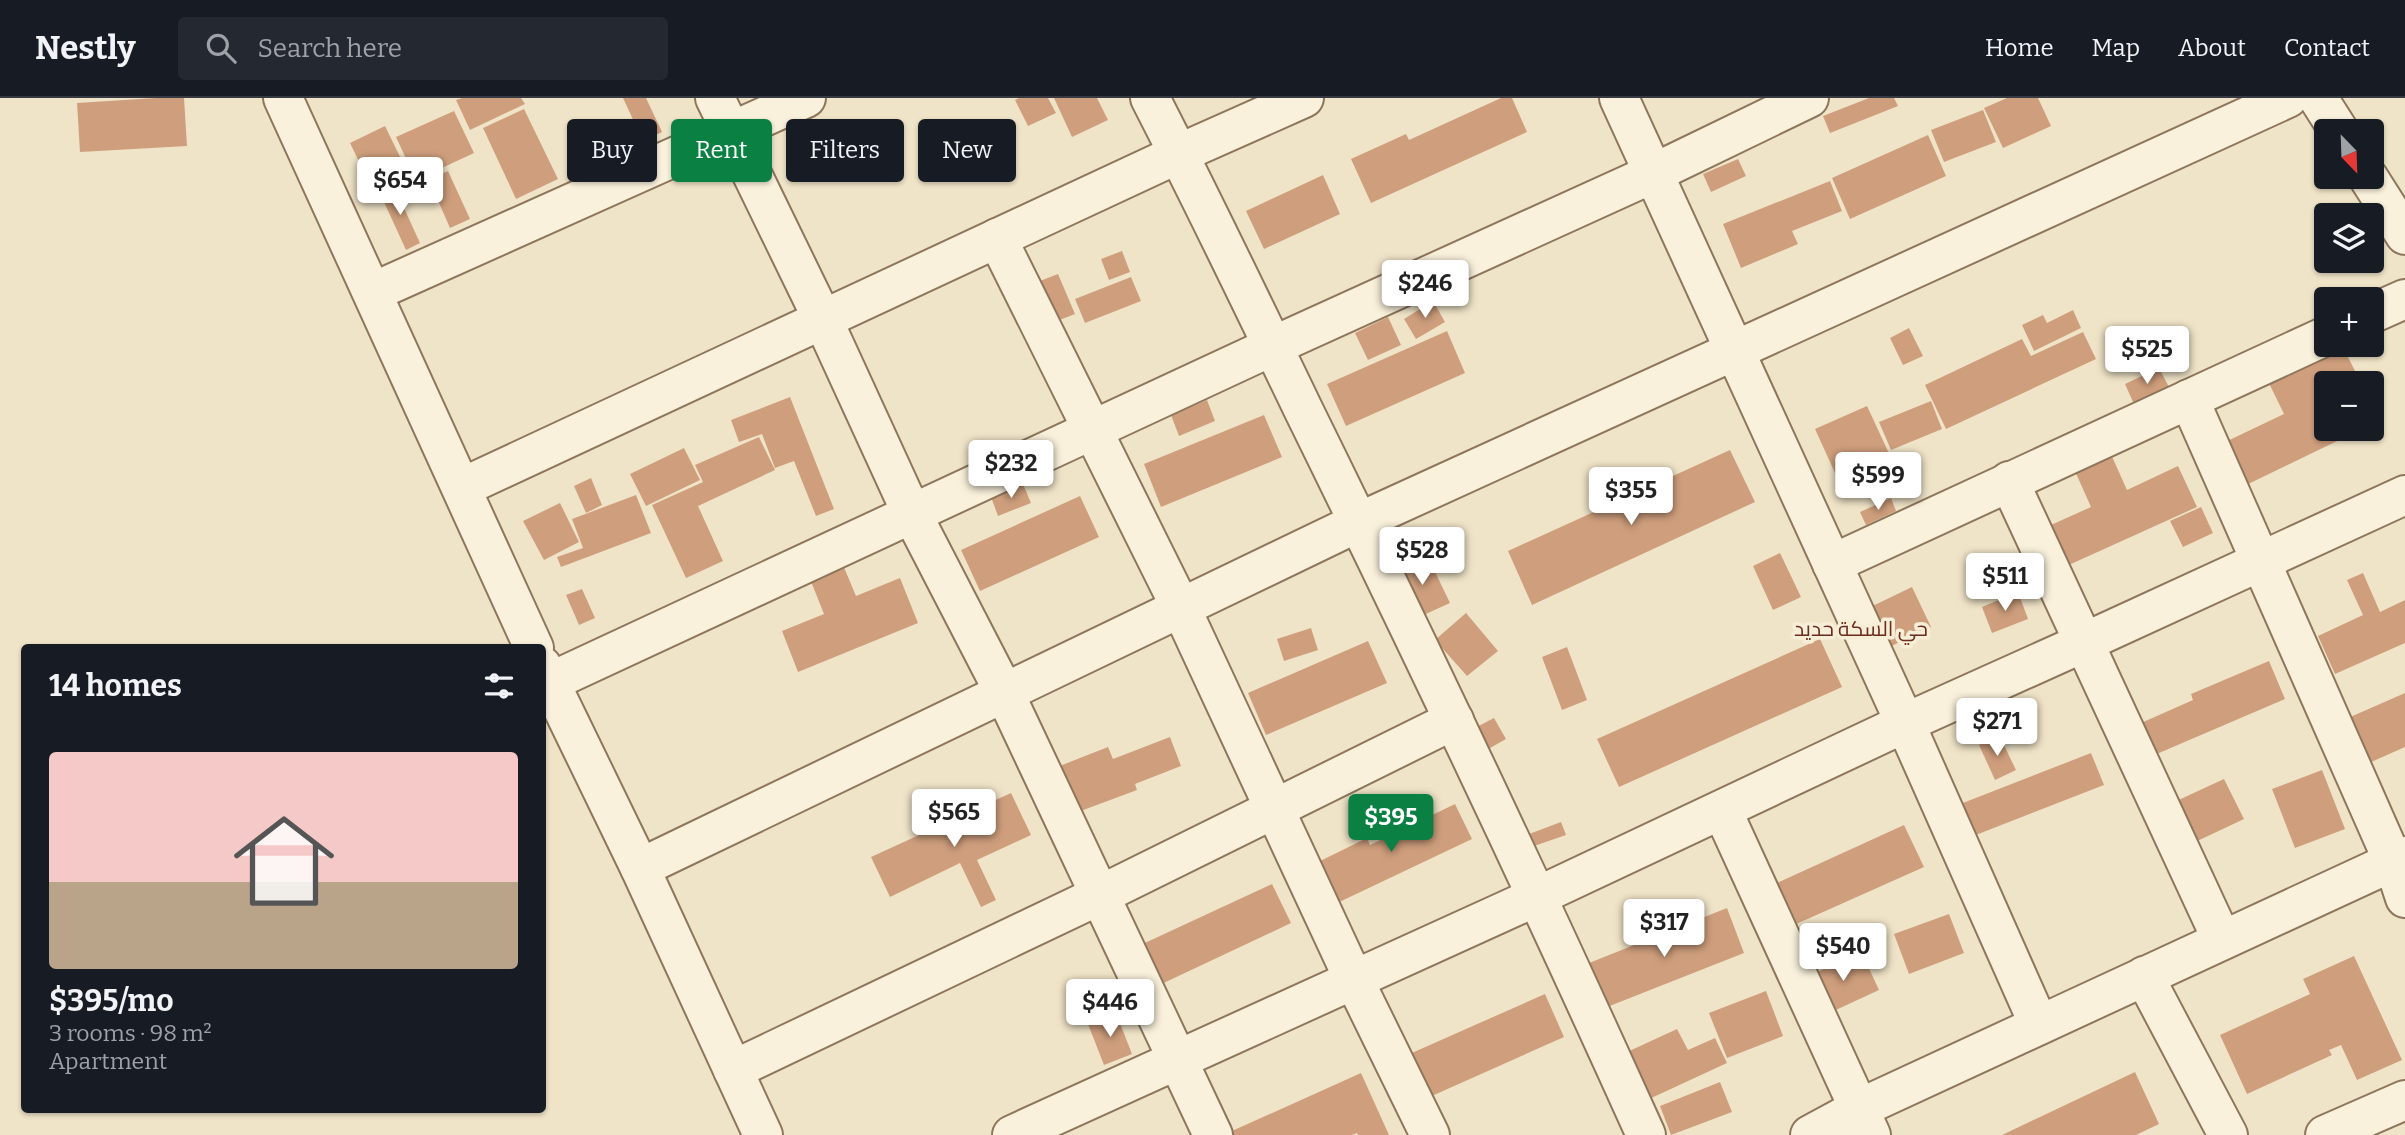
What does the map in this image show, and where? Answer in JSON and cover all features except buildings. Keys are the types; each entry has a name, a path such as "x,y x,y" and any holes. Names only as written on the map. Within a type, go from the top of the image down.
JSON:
{"street":[{"path":"283,98 463,487 532,644"},
{"path":"715,98 724,119"},
{"path":"758,119 806,98"},
{"path":"1150,98 1359,522 1538,895 1646,1135"},
{"path":"463,487 1304,98"},
{"path":"1619,98 1905,723 2039,1025"},
{"path":"763,1135 640,868 546,674 912,514 1654,173 1809,98"},
{"path":"640,868 1359,522 2288,98"},
{"path":"2318,98 2331,119"},
{"path":"373,292 671,158"},
{"path":"754,182 822,320 912,514 1004,692 1213,1135"},
{"path":"2376,189 2405,234"},
{"path":"997,238 1181,608 1354,980 1430,1135"},
{"path":"2384,308 2405,299"},
{"path":"1832,564 2314,342"},
{"path":"2189,399 2399,859 2405,898"},
{"path":"2009,481 2222,940"},
{"path":"1012,1135 2405,495"},
{"path":"733,1070 1100,895 1454,720"},
{"path":"1721,810 1864,1122"},
{"path":"1810,1135 1864,1122 2039,1025 2399,859"},
{"path":"2144,976 2228,1135"},
{"path":"2325,1135 2405,1100"}],"district":[{"name":"حي السكة حديد","path":"1861,629"}]}
